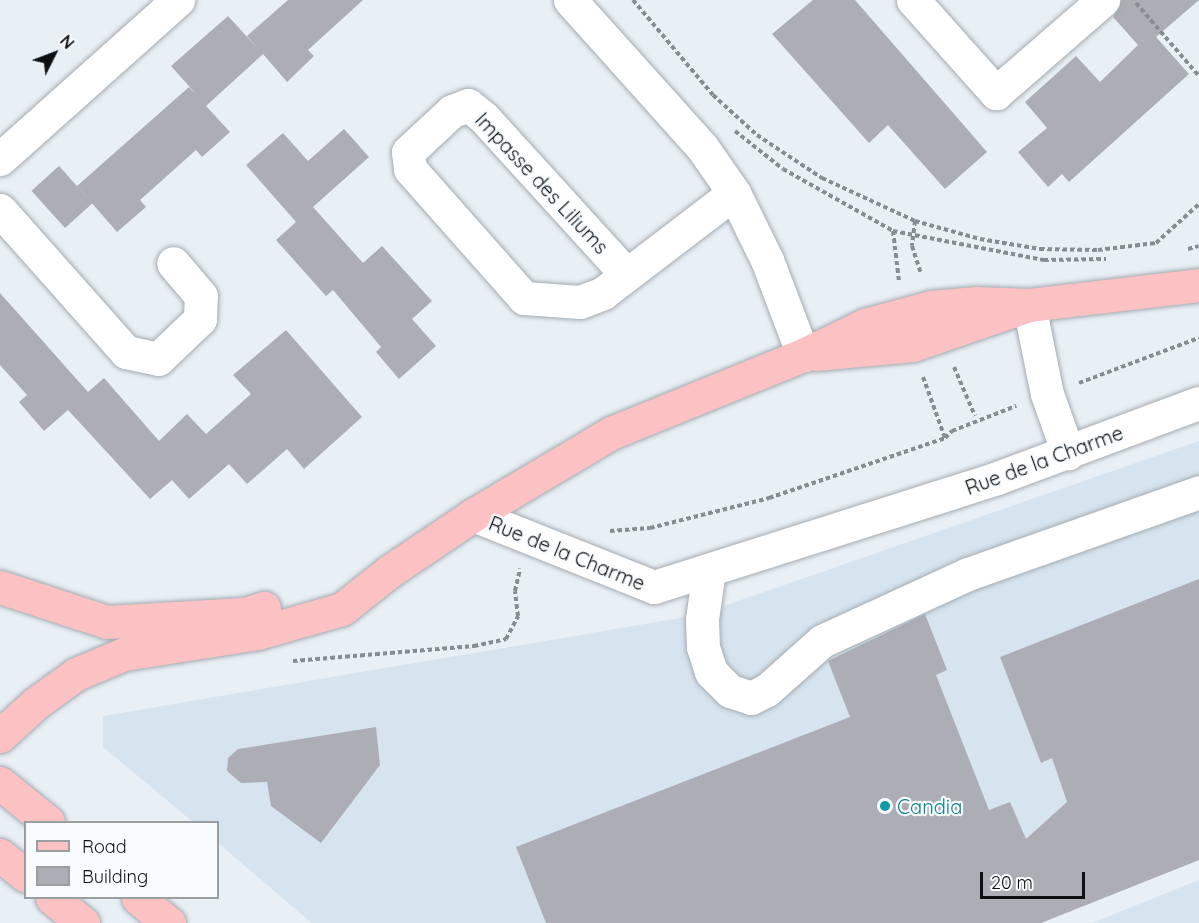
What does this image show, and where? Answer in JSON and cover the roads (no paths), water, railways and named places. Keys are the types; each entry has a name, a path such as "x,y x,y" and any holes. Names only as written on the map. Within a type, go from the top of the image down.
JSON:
{"main road":[{"name":"Rue de la Charme","path":"473,515 610,433 803,355 913,345 1029,305 1199,285"},
{"path":"0,736 36,703 76,674 115,658 258,633 342,609 390,571 473,515"},
{"path":"0,586 107,622 245,614 390,571"},
{"path":"0,783 38,815"},
{"path":"0,855 24,874"},
{"path":"54,899 83,923"},
{"path":"140,899 169,923"}],"street":[{"path":"0,159 178,0"},
{"path":"913,0 996,93 1103,0"},
{"path":"579,3 702,147 734,193 767,260 803,355"},
{"name":"Impasse des Liliums","path":"626,274 483,117 468,105 452,111 408,152 410,169 524,297 580,302 603,293 734,193"},
{"path":"0,210 126,352 158,358 200,319 201,296 172,263"},
{"path":"1029,305 1047,394 1068,453"},
{"name":"Rue de la Charme","path":"473,515 546,547 654,587 1068,453 1199,403"},
{"path":"709,570 702,619 703,647 711,672 730,691 751,698 766,690 822,641 958,578 1199,492"}],"place":[{"name":"Candia","path":"885,806"}]}
